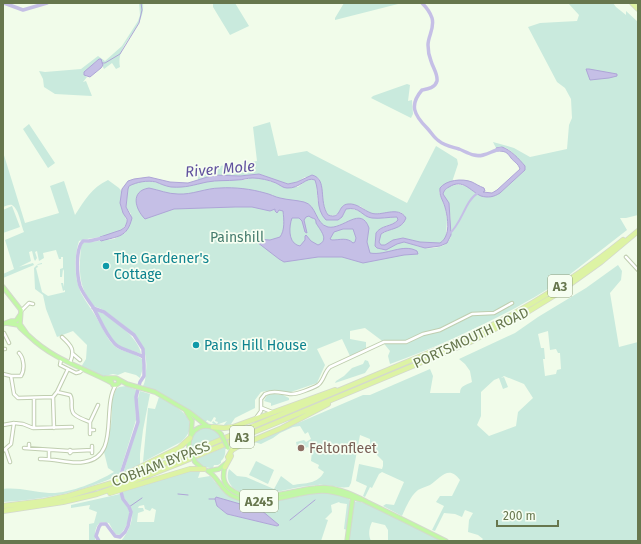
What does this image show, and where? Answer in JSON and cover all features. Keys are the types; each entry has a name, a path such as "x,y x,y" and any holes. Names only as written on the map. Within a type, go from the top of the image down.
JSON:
{"highway":[{"path":"632,3 638,9"},
{"name":"PORTSMOUTH ROAD","path":"358,383 474,334 514,314 583,271 638,227"},
{"name":"PORTSMOUTH ROAD","path":"354,390 470,342 529,311 555,296 589,271 638,231"},
{"path":"214,427 229,428 345,386 358,383"},
{"name":"COBHAM BYPASS","path":"129,483 358,383"},
{"path":"228,457 234,448 282,428 354,390"},
{"name":"COBHAM BYPASS","path":"3,506 44,501 90,490 129,483 354,390"},
{"path":"110,487 132,472 178,448 190,436"},
{"path":"225,465 235,450 250,442"},
{"path":"129,483 190,470 206,470"},
{"name":"COBHAM BYPASS","path":"3,511 63,502 110,487"}],"main road":[{"path":"3,287 21,312 18,323"},
{"path":"4,324 18,323"},
{"path":"18,323 27,334 44,349 61,360 101,378 146,389 161,395 207,426"},
{"path":"185,410 192,421 190,436 189,448 195,462 198,466 206,470 217,470 225,465 228,457 228,448 222,434 214,427 207,426 197,429 190,436"},
{"name":"A245","path":"225,465 223,478 233,492 240,495 261,497 294,491 326,488 338,489 352,497"},
{"name":"A245","path":"206,470 215,476 221,487 232,496 244,500 260,501 321,491 332,492 366,501 446,541"},
{"path":"347,541 352,497"}],"street":[{"path":"626,257 638,270"},
{"path":"21,312 29,303 33,304"},
{"path":"256,418 261,412 261,399 265,394 275,392 294,394 317,386 330,367 384,342 406,342 423,334 440,330 472,314 494,312 512,304"},
{"path":"3,332 9,344"},
{"path":"63,339 71,347 73,354 77,359"},
{"path":"3,374 21,376 23,374 23,357 19,353"},
{"path":"70,364 73,354"},
{"path":"61,360 60,365 68,369 77,373 82,370"},
{"path":"54,428 53,397 68,369"},
{"path":"11,376 14,393 19,398 53,397"},
{"path":"40,458 71,463 81,463 92,459 100,453 107,438 110,417 110,401 115,382"},
{"path":"57,392 70,395 72,397 72,410 74,414 90,422"},
{"path":"34,398 34,428"},
{"path":"90,434 90,422 98,405"},
{"path":"96,408 100,410"},
{"path":"262,408 272,412"},
{"path":"10,462 4,451 11,442 14,423"},
{"path":"3,425 14,423 23,424 34,428 72,427"},
{"path":"24,448 92,452 92,446"},
{"path":"49,450 49,459"}],"green space":[{"path":"139,3 143,3 143,12 140,21 122,51 120,67 116,69 112,63 104,69 99,59 84,72 84,75 87,77 83,82 86,81 92,96 55,94 44,87 43,79 39,71 45,72 81,69 98,56 105,61 122,46 138,21 140,15"},
{"path":"213,3 235,3 249,26 230,35 213,7"},
{"path":"344,3 398,3 398,4 335,20"},
{"name":"Painshill","path":"568,3 613,3 626,15 626,11 638,22 638,215 620,218 627,230 564,279 547,290 455,338 390,364 388,356 390,351 381,340 365,328 350,331 350,339 366,342 366,348 350,356 342,339 317,349 325,365 317,383 288,393 274,390 261,392 255,400 255,408 235,418 231,424 223,426 227,421 216,425 212,423 213,421 217,424 218,422 215,421 216,418 214,417 211,422 207,420 206,422 209,423 207,424 161,394 143,386 145,382 146,362 143,348 135,336 124,325 103,310 93,306 82,285 80,271 81,247 83,243 114,239 125,233 131,214 126,207 129,186 146,181 163,185 220,180 245,180 251,178 263,179 279,184 298,187 306,181 312,179 315,180 316,183 318,202 324,218 342,217 348,208 360,211 371,218 397,217 398,220 396,222 378,230 376,233 375,246 378,248 385,249 403,242 425,248 443,246 451,236 450,210 443,194 446,189 452,186 462,185 477,194 500,193 525,170 512,152 502,147 496,148 493,142 514,148 530,157 567,149 569,125 572,118 571,99 565,88 557,82 528,27 540,23 577,21 579,15"},
{"path":"407,84 410,85 408,101 412,100 413,114 411,118 371,98 373,96"},
{"path":"270,122 278,156 307,151 407,203 436,146 457,159 458,164 452,182 443,185 439,192 445,207 447,219 446,236 442,242 437,244 403,238 393,240 385,245 381,245 379,242 380,235 404,223 403,214 400,212 374,214 368,212 360,206 342,208 333,216 328,215 325,211 319,178 305,177 297,182 288,184 259,174 240,176 214,175 198,180 197,169 257,161 253,127"},
{"path":"29,124 55,163 48,168 23,129"},
{"path":"3,152 25,223 59,213 50,186 64,181 75,215 85,199 97,187 108,180 122,192 120,203 127,222 124,227 113,234 79,241 76,254 76,274 81,293 114,346 142,359 143,368 140,378 136,375 125,372 118,375 113,374 99,376 81,367 86,359 87,345 73,331 57,337 46,309 43,295 35,289 34,268 37,265 38,267 36,268 42,292 48,296 65,292 65,290 63,291 61,283 63,283 64,287 63,269 62,277 60,277 60,269 63,268 63,257 59,259 56,250 43,253 44,258 39,261 37,251 35,252 37,258 35,261 32,251 29,252 31,261 19,267 33,263 34,265 3,278 3,274 14,269 5,240 24,232 18,213 14,207 10,205 3,207"},
{"path":"12,206 20,227 3,233 3,210"},
{"path":"618,265 622,271 621,280 610,293 619,347 638,342 638,541 481,541 483,539 478,535 468,532 469,520 473,513 465,510 462,517 455,514 444,513 435,531 432,530 444,506 436,502 440,496 452,496 460,480 456,475 448,473 441,476 430,485 418,490 415,492 402,516 383,506 386,504 394,505 404,482 382,472 379,474 372,488 370,487 365,497 363,496 367,486 356,481 359,464 382,469 383,461 377,455 376,451 361,449 362,446 370,446 370,439 360,435 349,487 322,485 248,495 238,491 230,484 228,480 229,469 237,476 246,477 274,489 281,476 293,485 315,481 324,472 318,468 319,465 311,461 312,451 308,447 298,451 296,442 304,440 306,442 311,439 308,432 305,434 300,426 293,427 280,433 261,444 254,442 363,395 370,395 430,369 433,376 430,393 460,393 462,387 472,382 470,371 459,359 515,333 538,317 586,288","holes":["548,331 550,350 556,349 558,353 560,353 561,369 557,370 556,374 545,376 543,359 545,359 544,348 541,348 538,334","504,376 524,384 533,398 518,412 516,426 489,436 477,425 481,416 481,392 494,380 499,378 503,389 508,387 504,377 501,378"]},
{"path":"98,311 117,323 130,335 136,342 141,354 116,344 104,327"},
{"path":"365,360 368,361 370,366 365,373 335,383 352,368 363,364"},
{"path":"126,386 137,390 135,398 136,420 119,475 91,486 62,494 3,502 3,489 20,489 49,493 65,492 99,480 114,472 108,468 104,452 111,425 111,403 116,389"},
{"path":"140,391 150,394 143,430 140,465 123,474 139,421 138,398"},
{"path":"267,395 283,395 289,398 289,400 271,406 271,403 264,401"},
{"path":"159,397 174,405 186,415 190,428 181,442 143,462 148,408 155,409"},
{"path":"210,427 219,432 221,437 192,450 191,441 194,434 201,429"},
{"path":"225,447 225,455 221,463 214,465 213,468 203,466 196,459"},
{"path":"256,461 274,470 268,484 249,475"},
{"path":"186,472 200,472 198,478 210,476 229,496 249,502 273,501 319,493 349,498 351,504 347,530 344,529 347,504 339,502 331,505 332,512 325,519 328,520 321,541 121,541 129,529 132,520 132,511 122,492","holes":["216,497 261,510 279,525 277,526 227,514 217,506 215,499","144,505 145,509 150,511 152,508 156,510 154,522 137,522 138,513 144,511 143,508 138,508 139,506"]},
{"path":"120,494 129,511 129,519 124,529 120,535 115,534 109,523 101,522 96,529 96,541 89,541 89,524 94,523 97,512 89,509 90,505 71,508 71,505"},
{"path":"358,501 374,507 443,541 388,541 388,530 385,525 372,522 369,532 371,541 348,541 354,502"}],"shaded area":[{"path":"99,59 101,59 103,65 101,68 90,77 84,75 84,72"},
{"path":"586,69 617,74 617,76 590,80"},
{"path":"502,147 509,150 525,166 525,170 500,193 489,197 481,196 466,186 458,184 446,189 443,194 449,203 451,235 447,243 440,246 425,248 404,242 386,250 377,248 375,246 376,233 378,230 396,222 398,220 397,217 372,218 366,216 358,210 351,208 346,209 342,217 338,220 326,220 320,211 315,180 312,179 292,188 284,188 276,183 258,178 211,181 181,187 165,186 149,181 142,182 129,186 126,207 132,218 130,225 124,233 117,237 101,241 99,239 100,237 121,230 125,227 127,219 123,213 120,203 122,189 128,181 149,177 170,182 188,183 214,175 240,176 259,174 288,184 297,182 312,175 317,177 320,181 325,209 328,215 335,216 342,207 348,204 360,207 375,214 399,212 403,214 406,218 402,225 381,234 379,242 381,245 385,245 393,240 403,238 420,242 440,243 446,236 448,221 440,188 446,183 454,180 464,180 484,188 485,191 483,192 492,193 497,190 520,169 507,153 497,151 496,148"},
{"path":"149,188 167,193 178,194 215,188 243,189 269,194 278,198 301,201 308,204 314,210 318,219 328,227 334,227 356,218 366,221 369,228 367,242 370,253 382,253 406,248 417,251 418,254 404,255 363,263 342,257 318,257 284,262 253,239 270,240 280,237 282,234 284,221 283,211 279,210 277,213 275,209 270,211 252,207 174,209 145,219 137,206 136,201 137,196 143,190","holes":["309,216 315,219 322,232 324,238 322,243 318,245 311,241 306,235 305,240 300,246 297,245 291,237 290,225 292,218 299,218 302,221 305,232 307,233 304,220","343,229 353,229 356,238 355,242 353,243 346,239 330,239 334,232"]},
{"path":"216,497 261,510 279,525 277,526 227,514 217,506 215,499"}],"waterway":[{"name":"River Mole","path":"4,3 23,10 47,3"},
{"path":"102,63 105,63 120,54 139,23 142,10 141,3"},
{"name":"River Mole","path":"422,3 428,10 433,22 428,42 428,49 430,59 437,76 437,81 433,87 422,90 418,95 414,105 416,114 428,130 441,143 478,156 501,149"},
{"path":"449,234 457,224 470,201 478,193"},
{"name":"River Mole","path":"103,238 83,241 80,245 77,263 80,286 111,340 121,348 143,357"},
{"name":"River Mole","path":"93,308 104,312 134,335 143,349 144,365 144,376 140,382 136,397 138,422 119,485 123,499 131,512 128,526 120,537 115,536 106,524 101,524 96,536 99,541"},
{"path":"178,494 188,495"},
{"path":"129,507 142,498"},
{"path":"209,499 215,499"},
{"path":"290,520 315,500"}],"place":[{"name":"The Gardener's Cottage","path":"106,266"},
{"name":"Pains Hill House","path":"196,345"},
{"name":"Feltonfleet","path":"301,448"}]}
